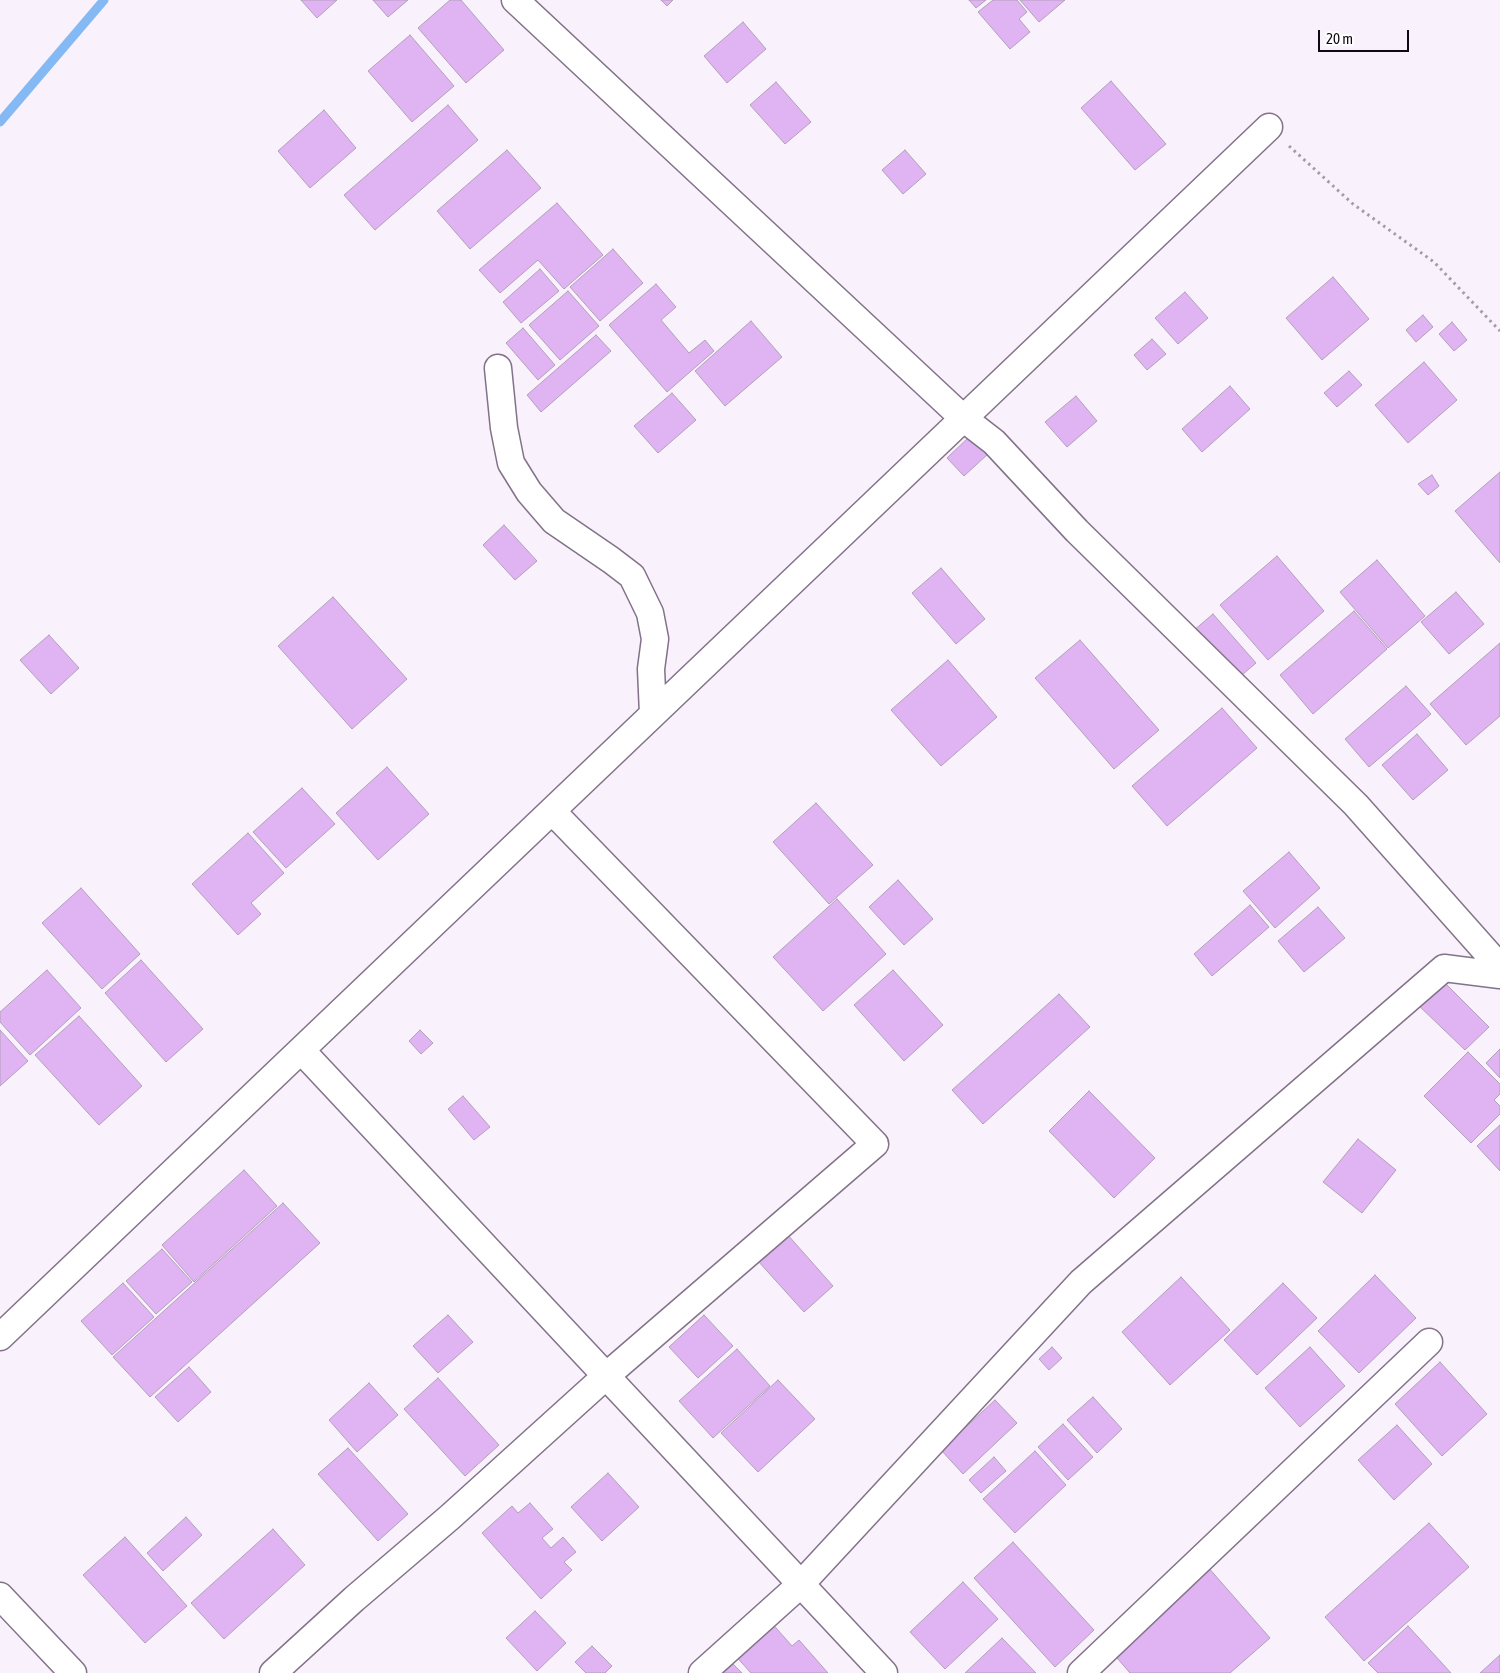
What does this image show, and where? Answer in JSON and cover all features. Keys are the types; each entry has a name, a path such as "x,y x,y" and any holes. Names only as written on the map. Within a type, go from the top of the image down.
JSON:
{"street":[{"path":"515,0 963,418 994,442 1077,531 1356,805 1500,967"},
{"path":"0,1337 1269,127"},
{"path":"498,368 504,428 511,463 529,492 554,521 612,560 632,576 650,613 655,639 652,669 653,714"},
{"path":"273,1673 606,1376 875,1144 552,811"},
{"path":"702,1673 801,1584 1081,1282 1444,968 1500,975"},
{"path":"301,1050 884,1673"},
{"path":"1081,1673 1429,1342"},
{"path":"0,1596 73,1673"}],"path":[{"path":"1269,127 1353,204 1434,262 1500,331"}],"building":[{"path":"301,0 337,0 317,18"},
{"path":"373,0 408,0 388,17"},
{"path":"450,0 461,0 504,50 466,83 418,28"},
{"path":"661,0 673,0 667,6"},
{"path":"969,0 986,0 976,8"},
{"path":"993,0 1017,0 1027,12 1019,19 1030,32 1010,49 978,12"},
{"path":"1020,0 1065,0 1039,22"},
{"path":"743,22 766,49 727,83 704,56"},
{"path":"410,35 454,86 412,122 368,71"},
{"path":"1111,81 1166,144 1135,170 1081,108"},
{"path":"776,82 811,122 785,144 750,105"},
{"path":"448,105 478,140 375,230 344,195"},
{"path":"324,110 356,148 310,188 278,151"},
{"path":"507,150 541,188 470,249 437,211"},
{"path":"905,150 926,174 903,194 882,170"},
{"path":"557,203 603,255 564,289 538,260 500,293 479,270"},
{"path":"613,249 643,283 600,321 570,287"},
{"path":"540,269 559,291 521,323 503,302"},
{"path":"1333,277 1369,319 1322,360 1286,318"},
{"path":"656,284 676,307 661,320 689,353 705,340 714,351 667,392 609,325"},
{"path":"568,291 599,326 560,360 529,325"},
{"path":"1185,292 1208,318 1178,344 1155,318"},
{"path":"1423,315 1433,327 1416,342 1406,330"},
{"path":"751,321 782,357 725,406 695,371"},
{"path":"1452,322 1467,340 1454,351 1439,334"},
{"path":"523,328 555,365 538,380 506,343"},
{"path":"596,335 611,351 541,412 527,395"},
{"path":"1152,339 1166,354 1147,370 1134,355"},
{"path":"1424,362 1457,400 1408,443 1375,405"},
{"path":"1349,371 1362,385 1337,407 1324,393"},
{"path":"1230,386 1250,409 1202,452 1182,429"},
{"path":"672,393 696,420 658,453 634,426"},
{"path":"1076,396 1097,421 1067,447 1045,422"},
{"path":"970,436 988,454 964,476 947,458"},
{"path":"1500,472 1500,563 1455,511"},
{"path":"1432,475 1439,486 1428,495 1418,484"},
{"path":"504,525 537,561 515,580 483,545"},
{"path":"1277,556 1324,611 1268,660 1220,605"},
{"path":"1377,560 1425,616 1388,648 1340,592"},
{"path":"941,568 985,619 956,644 912,593"},
{"path":"1456,592 1484,624 1449,654 1421,622"},
{"path":"333,597 407,679 352,729 278,646"},
{"path":"1354,611 1387,649 1313,714 1280,675"},
{"path":"1213,614 1256,663 1236,680 1193,631"},
{"path":"49,635 79,668 51,694 20,660"},
{"path":"1080,640 1159,730 1114,769 1035,678"},
{"path":"1500,643 1500,716 1466,745 1430,704"},
{"path":"948,660 997,717 941,766 891,710"},
{"path":"1406,686 1431,714 1369,767 1345,739"},
{"path":"1222,708 1257,748 1167,826 1132,786"},
{"path":"1417,734 1448,770 1413,800 1382,765"},
{"path":"387,767 429,814 378,860 336,813"},
{"path":"302,788 335,824 286,868 253,832"},
{"path":"816,803 873,865 829,904 773,842"},
{"path":"248,833 284,873 251,903 261,914 238,935 192,884"},
{"path":"1289,852 1320,888 1275,928 1243,891"},
{"path":"898,880 933,919 904,945 869,907"},
{"path":"81,888 140,954 102,989 42,923"},
{"path":"837,899 886,954 823,1011 773,957"},
{"path":"1250,905 1269,927 1212,976 1194,954"},
{"path":"1318,907 1345,938 1304,972 1278,941"},
{"path":"141,960 203,1029 166,1062 105,993"},
{"path":"47,970 81,1008 30,1055 0,1022 0,1012"},
{"path":"893,970 943,1025 904,1061 854,1005"},
{"path":"1440,978 1489,1027 1465,1050 1416,1003"},
{"path":"1059,994 1090,1027 983,1124 952,1090"},
{"path":"79,1016 142,1086 99,1125 35,1055"},
{"path":"0,1030 28,1061 0,1086"},
{"path":"420,1030 433,1043 421,1054 409,1041"},
{"path":"1500,1049 1500,1078 1486,1063"},
{"path":"1468,1052 1500,1084 1500,1094 1494,1100 1500,1106 1500,1114 1471,1143 1424,1096"},
{"path":"1089,1091 1155,1158 1114,1198 1049,1131"},
{"path":"463,1096 490,1127 474,1140 448,1109"},
{"path":"1500,1125 1500,1171 1477,1146"},
{"path":"1358,1139 1396,1170 1362,1213 1323,1182"},
{"path":"244,1170 277,1206 194,1282 162,1245"},
{"path":"283,1203 320,1243 150,1397 113,1357"},
{"path":"787,1234 833,1286 804,1312 758,1261"},
{"path":"162,1249 192,1282 156,1314 126,1281"},
{"path":"1375,1275 1416,1318 1359,1373 1318,1331"},
{"path":"1181,1277 1230,1330 1170,1385 1122,1332"},
{"path":"123,1283 154,1317 112,1355 81,1321"},
{"path":"1283,1283 1317,1318 1257,1375 1224,1340"},
{"path":"448,1315 473,1342 438,1373 413,1346"},
{"path":"704,1315 733,1346 698,1378 669,1347"},
{"path":"1052,1347 1062,1358 1049,1370 1039,1359"},
{"path":"1310,1347 1345,1386 1300,1427 1265,1388"},
{"path":"737,1349 770,1386 713,1438 679,1401"},
{"path":"1440,1362 1487,1414 1442,1456 1395,1404"},
{"path":"189,1367 211,1392 178,1422 155,1397"},
{"path":"438,1378 499,1445 465,1476 404,1409"},
{"path":"778,1380 815,1419 758,1472 721,1433"},
{"path":"369,1383 398,1415 357,1452 329,1420"},
{"path":"1093,1397 1122,1429 1097,1453 1067,1420"},
{"path":"995,1400 1017,1423 963,1474 941,1450"},
{"path":"1063,1424 1093,1457 1068,1480 1038,1447"},
{"path":"1397,1425 1432,1464 1394,1500 1358,1460"},
{"path":"348,1448 408,1514 378,1541 318,1474"},
{"path":"1035,1451 1066,1485 1015,1533 983,1499"},
{"path":"994,1457 1006,1471 981,1493 969,1480"},
{"path":"608,1473 639,1507 602,1541 571,1507"},
{"path":"530,1503 553,1529 542,1538 551,1548 563,1537 576,1552 564,1562 572,1570 541,1599 482,1533 512,1506 518,1513"},
{"path":"186,1517 202,1535 163,1571 147,1553"},
{"path":"1429,1523 1469,1567 1364,1661 1325,1617"},
{"path":"273,1529 305,1565 224,1639 191,1603"},
{"path":"125,1537 187,1606 145,1643 83,1575"},
{"path":"1013,1542 1094,1630 1055,1667 974,1578"},
{"path":"1207,1566 1270,1638 1230,1673 1130,1673 1111,1651"},
{"path":"963,1582 998,1619 945,1669 910,1632"},
{"path":"535,1611 566,1643 537,1671 506,1638"},
{"path":"769,1620 792,1646 799,1640 828,1673 751,1673 733,1653"},
{"path":"1408,1626 1451,1673 1378,1673 1368,1663"},
{"path":"1002,1638 1036,1673 965,1673"},
{"path":"592,1646 612,1666 605,1673 586,1673 575,1662"},
{"path":"1500,1655 1500,1673 1480,1673"},
{"path":"733,1664 742,1673 723,1673"}],"waterway":[{"path":"0,122 104,0"}]}
